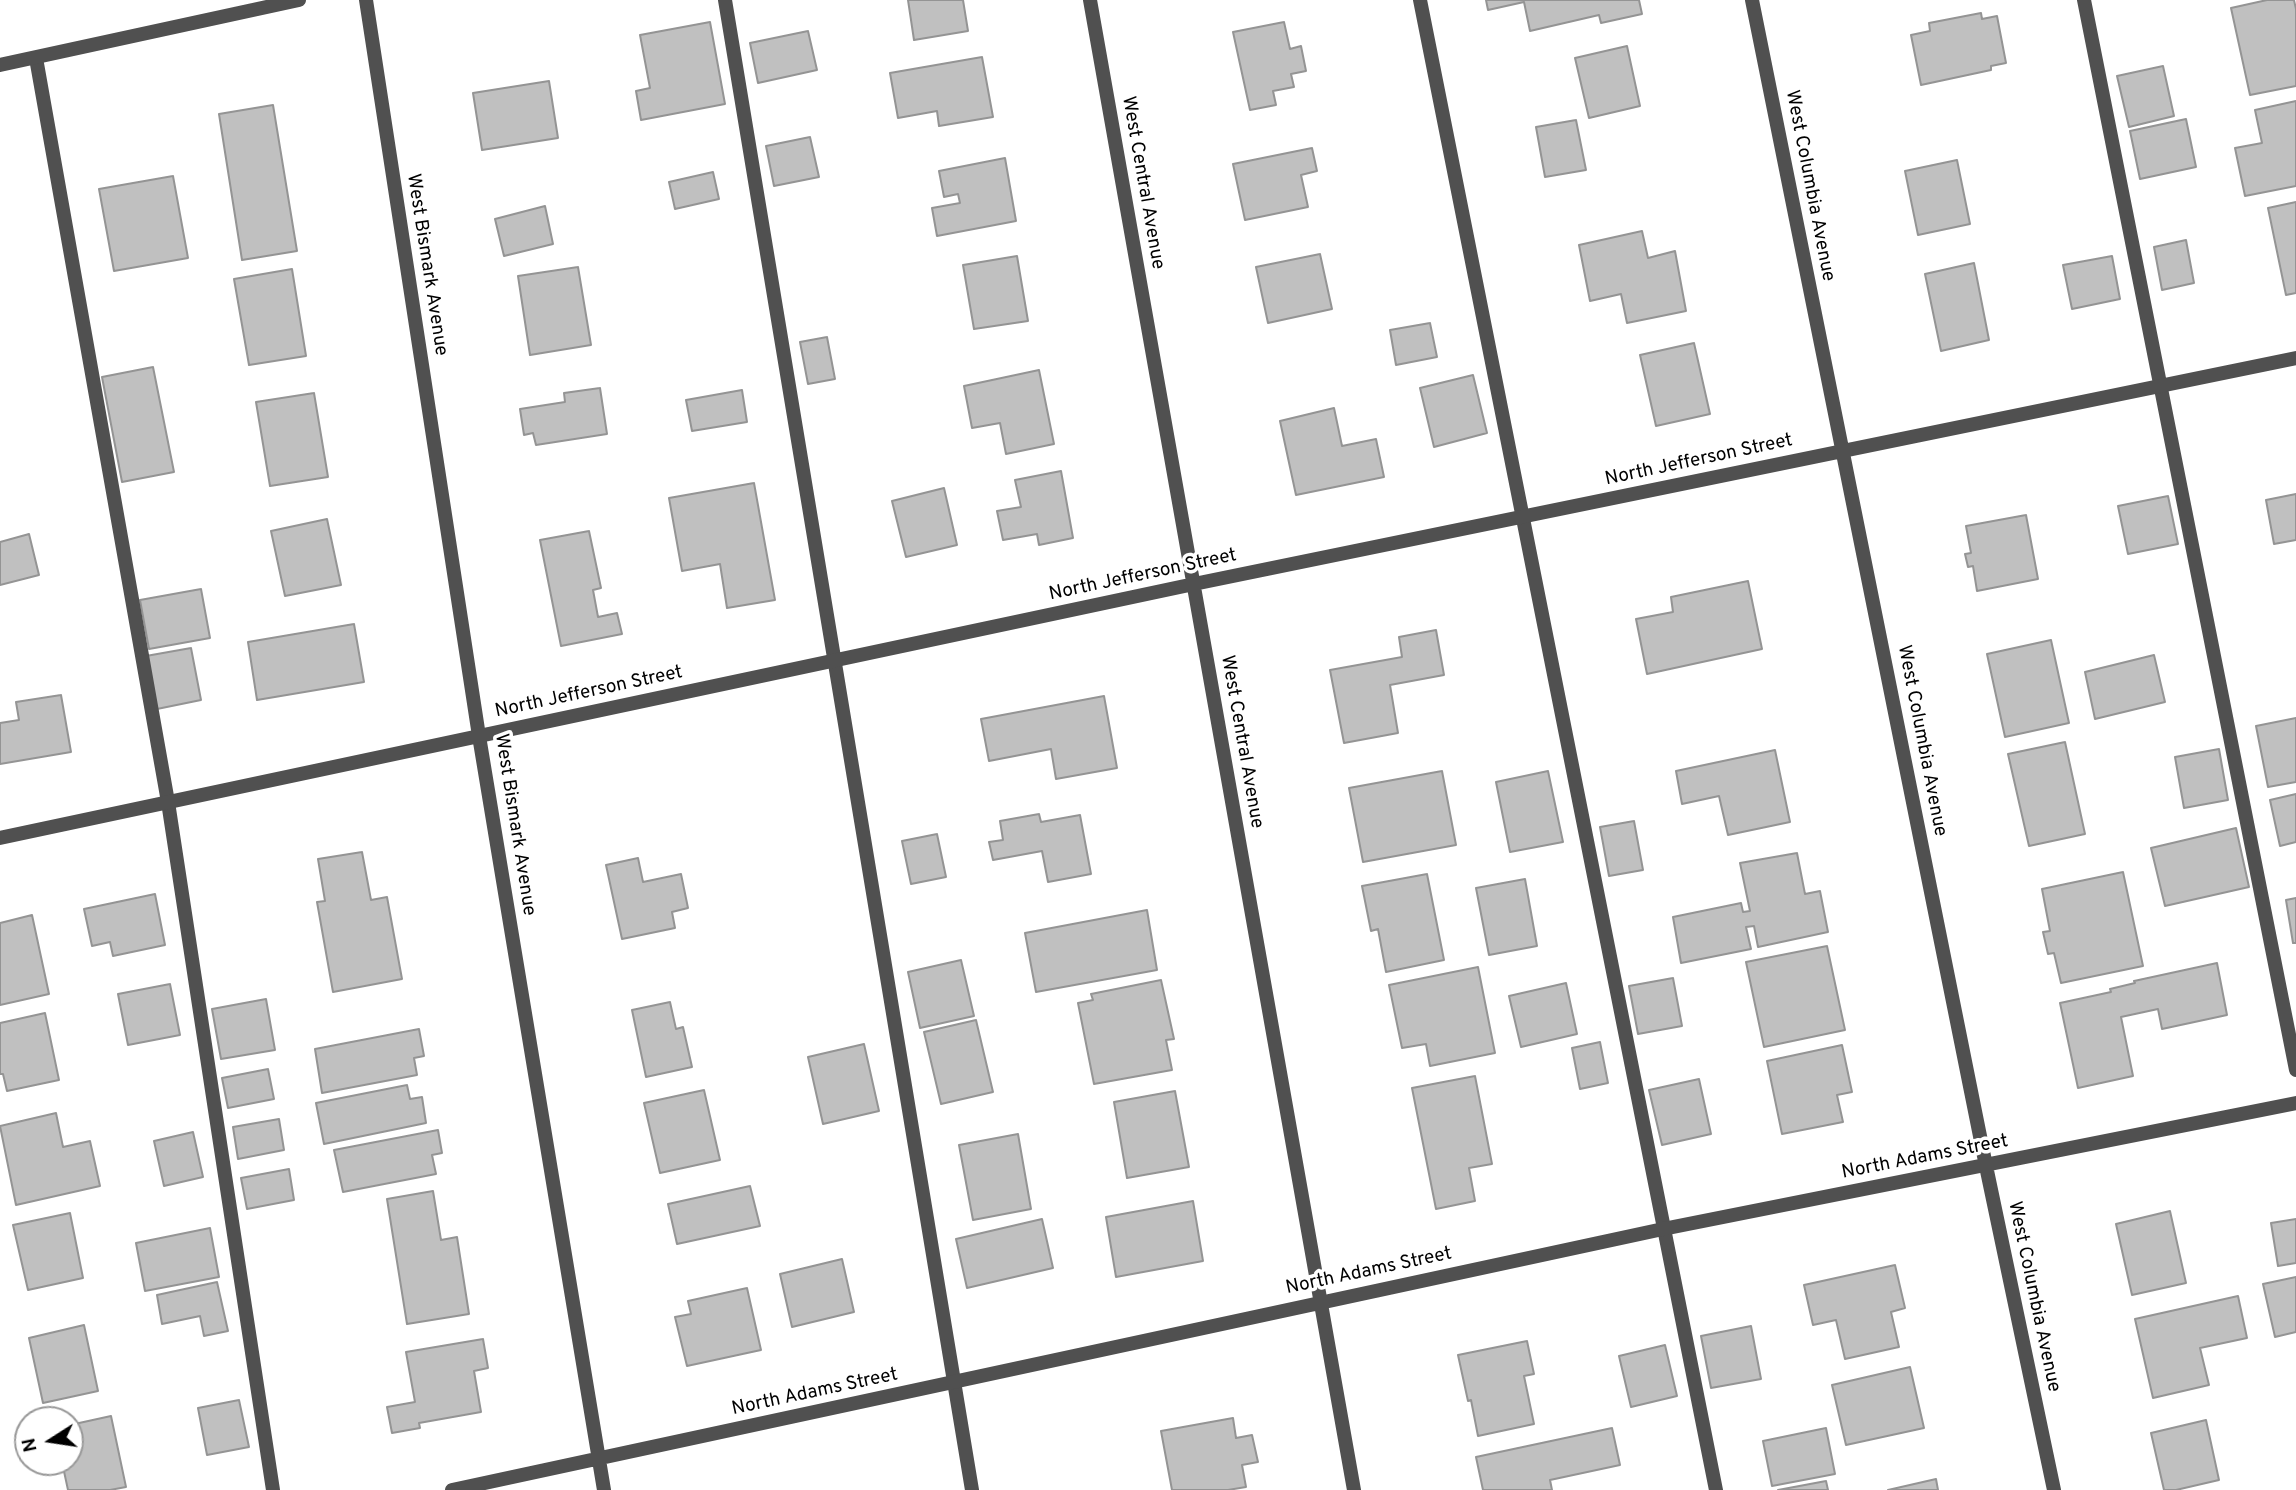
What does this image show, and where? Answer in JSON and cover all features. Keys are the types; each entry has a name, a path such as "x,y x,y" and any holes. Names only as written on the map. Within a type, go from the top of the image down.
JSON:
{"street":[{"path":"0,65 299,0"},
{"name":"West Bismark Avenue","path":"366,0 480,736 604,1490"},
{"path":"725,0 972,1490"},
{"name":"West Central Avenue","path":"1090,0 1354,1490"},
{"path":"1420,0 1716,1490"},
{"name":"West Columbia Avenue","path":"1752,0 1986,1166 2054,1490"},
{"path":"2084,0 2296,1070"},
{"path":"36,58 168,803 273,1490"},
{"name":"North Jefferson Street","path":"0,838 1194,584 2296,358"},
{"name":"North Adams Street","path":"452,1490 1663,1229 2296,1103"}],"building":[{"path":"908,0 963,0 968,31 914,40"},
{"path":"1486,0 1639,0 1642,14 1601,23 1599,15 1530,31 1524,2 1488,10"},
{"path":"2267,0 2294,0 2296,86 2250,95 2231,8"},
{"path":"1981,13 1982,19 1997,16 2006,63 1991,66 1991,70 1921,85 1911,35 1930,31 1929,23"},
{"path":"710,22 725,104 641,120 636,91 650,88 640,35"},
{"path":"1284,22 1290,49 1301,46 1306,71 1291,74 1294,87 1273,91 1276,105 1250,110 1233,32"},
{"path":"808,31 817,70 758,83 750,43"},
{"path":"1627,46 1640,106 1589,118 1575,58"},
{"path":"982,57 993,117 939,126 937,111 898,118 890,73"},
{"path":"2163,66 2174,116 2129,127 2117,76"},
{"path":"549,81 558,138 482,150 473,93"},
{"path":"2296,101 2296,186 2245,196 2235,148 2262,143 2255,110"},
{"path":"273,105 297,251 242,260 219,114"},
{"path":"2186,119 2196,167 2140,179 2130,131"},
{"path":"1576,120 1586,170 1545,177 1536,127"},
{"path":"810,137 819,177 774,186 766,146"},
{"path":"1312,148 1317,171 1301,175 1308,207 1245,220 1233,164"},
{"path":"1005,158 1016,221 937,236 932,208 960,203 958,194 944,197 939,171"},
{"path":"1957,160 1970,224 1918,235 1905,171"},
{"path":"713,172 719,199 675,209 669,182"},
{"path":"173,176 188,258 114,271 99,189"},
{"path":"2296,202 2296,293 2286,295 2268,208"},
{"path":"545,206 553,244 504,256 495,219"},
{"path":"1642,231 1648,258 1675,251 1686,311 1627,323 1621,294 1590,301 1579,245"},
{"path":"2186,240 2194,283 2162,290 2154,247"},
{"path":"1320,254 1332,309 1268,323 1256,267"},
{"path":"1017,256 1028,321 974,329 963,265"},
{"path":"2112,256 2120,299 2072,309 2063,265"},
{"path":"1974,263 1989,340 1941,351 1925,274"},
{"path":"578,267 591,345 530,355 518,276"},
{"path":"292,269 306,356 249,365 234,279"},
{"path":"1430,323 1437,357 1396,365 1390,330"},
{"path":"827,337 835,379 808,384 800,342"},
{"path":"1694,343 1710,414 1656,426 1640,355"},
{"path":"153,367 174,472 122,482 102,377"},
{"path":"1039,370 1054,444 1006,454 1000,423 972,428 964,386"},
{"path":"1473,375 1487,433 1434,447 1420,388"},
{"path":"600,388 607,434 536,445 533,433 524,435 520,409 565,402 564,393"},
{"path":"742,390 747,422 692,431 686,400"},
{"path":"314,393 328,477 270,486 256,402"},
{"path":"1334,408 1342,446 1376,439 1384,477 1296,495 1280,421"},
{"path":"1061,471 1073,538 1039,545 1037,534 1003,540 997,511 1021,507 1015,480"},
{"path":"754,483 775,600 727,608 720,564 682,571 669,498"},
{"path":"944,488 957,545 906,557 892,501"},
{"path":"2296,494 2296,540 2274,544 2266,500"},
{"path":"2168,496 2178,544 2128,554 2118,506"},
{"path":"2026,515 2038,579 1977,591 1973,566 1968,567 1965,554 1971,553 1966,526"},
{"path":"327,519 341,585 285,596 271,531"},
{"path":"589,531 601,588 593,590 598,617 617,613 622,634 561,646 540,540"},
{"path":"29,534 39,575 0,585 0,542"},
{"path":"1748,581 1762,649 1647,674 1636,619 1673,612 1671,597"},
{"path":"201,589 210,638 149,649 140,600"},
{"path":"354,624 364,682 257,700 248,642"},
{"path":"1436,630 1444,675 1390,685 1398,733 1344,743 1330,670 1402,657 1399,637"},
{"path":"2051,640 2069,723 2005,737 1987,654"},
{"path":"191,648 201,700 157,709 146,656"},
{"path":"2154,655 2165,702 2095,719 2085,672"},
{"path":"61,695 71,752 0,764 0,723 19,720 16,702"},
{"path":"1104,696 1117,768 1056,779 1051,749 989,761 981,719"},
{"path":"2296,718 2296,782 2268,787 2256,726"},
{"path":"2065,742 2085,834 2029,846 2008,754"},
{"path":"2219,749 2228,800 2184,808 2175,757"},
{"path":"1775,750 1790,822 1728,835 1719,796 1682,804 1676,771"},
{"path":"1442,771 1456,845 1363,862 1349,788"},
{"path":"1548,771 1563,842 1510,852 1496,782"},
{"path":"2296,794 2296,842 2280,846 2270,800"},
{"path":"1039,814 1041,822 1080,815 1091,874 1048,882 1042,851 993,860 989,842 1003,840 1000,821"},
{"path":"1634,821 1643,870 1609,876 1600,827"},
{"path":"2236,828 2249,887 2165,906 2151,848"},
{"path":"937,834 946,877 911,884 902,841"},
{"path":"362,852 371,900 387,897 402,979 333,992 317,902 325,901 318,859"},
{"path":"1797,853 1805,894 1820,891 1828,932 1758,947 1754,926 1746,927 1751,949 1681,963 1673,917 1741,903 1743,912 1750,911 1740,863"},
{"path":"638,858 643,882 681,874 688,908 672,912 675,928 622,939 606,865"},
{"path":"2123,872 2143,966 2061,983 2054,953 2048,954 2043,932 2050,931 2042,889"},
{"path":"1427,874 1444,960 1386,972 1378,929 1371,931 1362,886"},
{"path":"1525,879 1537,946 1489,955 1476,888"},
{"path":"155,894 165,945 113,956 110,942 92,946 84,909"},
{"path":"2296,898 2296,943 2293,943 2286,900"},
{"path":"1147,910 1157,970 1036,992 1025,933"},
{"path":"32,915 49,994 0,1005 0,923"},
{"path":"1827,946 1845,1030 1764,1047 1746,962"},
{"path":"961,960 974,1016 920,1028 908,972"},
{"path":"2217,963 2227,1015 2162,1029 2158,1009 2121,1017 2133,1076 2078,1088 2060,1003 2111,992 2110,989 2135,983 2134,981"},
{"path":"1478,967 1495,1053 1430,1066 1426,1044 1402,1048 1389,985"},
{"path":"1673,978 1682,1026 1638,1034 1629,986"},
{"path":"1161,980 1174,1039 1166,1040 1172,1070 1094,1084 1078,1003 1093,1000 1091,994"},
{"path":"1566,983 1577,1034 1521,1047 1509,996"},
{"path":"170,984 180,1035 128,1045 118,994"},
{"path":"266,999 275,1050 221,1059 212,1009"},
{"path":"670,1002 676,1029 683,1027 692,1067 646,1077 632,1010"},
{"path":"45,1013 59,1080 7,1091 3,1074 0,1074 0,1023"},
{"path":"976,1020 993,1092 941,1104 924,1032"},
{"path":"419,1029 424,1056 414,1058 417,1075 322,1093 315,1049"},
{"path":"1600,1042 1608,1083 1580,1089 1572,1048"},
{"path":"864,1044 879,1111 823,1124 808,1057"},
{"path":"1842,1045 1852,1092 1837,1095 1843,1122 1782,1134 1767,1061"},
{"path":"268,1069 274,1099 228,1108 222,1078"},
{"path":"1475,1076 1492,1164 1469,1168 1475,1201 1436,1209 1412,1088"},
{"path":"1699,1079 1711,1134 1662,1145 1649,1090"},
{"path":"407,1085 410,1099 422,1097 426,1123 324,1144 316,1103"},
{"path":"704,1090 720,1160 660,1173 644,1103"},
{"path":"1175,1091 1189,1167 1127,1178 1114,1102"},
{"path":"56,1113 63,1147 90,1141 100,1186 16,1205 0,1126"},
{"path":"279,1119 284,1150 238,1159 233,1127"},
{"path":"438,1130 442,1153 432,1155 436,1174 343,1192 334,1150"},
{"path":"193,1132 203,1177 164,1186 154,1141"},
{"path":"1018,1134 1031,1209 973,1220 959,1145"},
{"path":"289,1169 294,1200 247,1209 241,1178"},
{"path":"750,1186 760,1226 677,1244 668,1204"},
{"path":"433,1191 441,1240 457,1237 469,1314 407,1324 387,1199"},
{"path":"1193,1201 1203,1261 1116,1277 1106,1217"},
{"path":"2170,1211 2186,1283 2132,1295 2116,1224"},
{"path":"70,1213 83,1278 28,1290 13,1225"},
{"path":"1042,1219 1053,1268 967,1288 956,1239"},
{"path":"2296,1219 2296,1263 2278,1266 2271,1223"},
{"path":"210,1228 219,1277 145,1291 136,1243"},
{"path":"842,1259 854,1312 792,1327 780,1274"},
{"path":"1895,1265 1905,1308 1891,1312 1899,1347 1845,1359 1836,1320 1813,1325 1804,1285"},
{"path":"2296,1277 2296,1332 2275,1337 2263,1284"},
{"path":"217,1282 228,1331 204,1336 200,1316 162,1324 157,1295"},
{"path":"747,1288 761,1350 687,1366 675,1317 691,1314 688,1301"},
{"path":"2238,1296 2247,1338 2200,1348 2209,1385 2153,1398 2135,1319"},
{"path":"84,1325 98,1391 43,1403 29,1338"},
{"path":"1751,1326 1761,1379 1711,1388 1701,1336"},
{"path":"483,1339 488,1368 474,1371 481,1412 419,1423 420,1428 392,1433 387,1407 415,1402 406,1352"},
{"path":"1527,1341 1534,1374 1524,1376 1534,1424 1478,1436 1458,1355"},
{"path":"1665,1345 1677,1396 1631,1407 1619,1356"},
{"path":"1910,1367 1924,1428 1846,1445 1832,1385"},
{"path":"239,1400 249,1447 207,1455 198,1408"},
{"path":"111,1416 126,1487 110,1490 68,1490 65,1476 84,1476 84,1422"},
{"path":"1233,1418 1236,1438 1252,1435 1258,1462 1242,1465 1246,1487 1228,1490 1172,1490 1161,1431"},
{"path":"2206,1420 2219,1480 2176,1490 2164,1490 2151,1433"},
{"path":"1612,1428 1620,1465 1550,1480 1552,1490 1483,1490 1476,1457"},
{"path":"1826,1428 1835,1474 1772,1486 1763,1441"},
{"path":"1936,1479 1938,1490 1888,1490"},
{"path":"1826,1481 1828,1490 1778,1490"}]}
